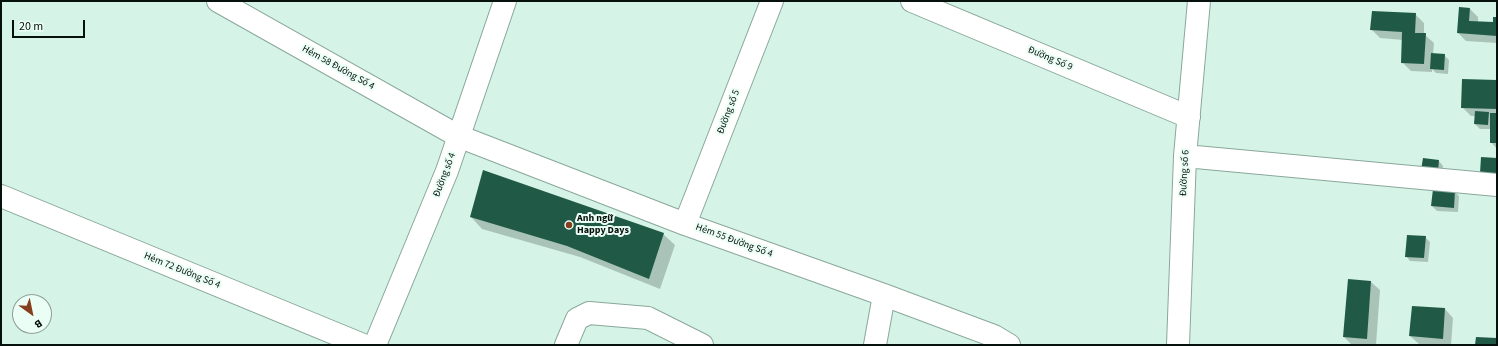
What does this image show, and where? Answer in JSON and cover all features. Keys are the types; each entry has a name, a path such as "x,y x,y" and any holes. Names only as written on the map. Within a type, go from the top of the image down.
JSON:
{"street":[{"name":"Hẻm 58 Đường Số 4","path":"218,1 458,136"},
{"name":"Đường số 4","path":"375,345 447,171 505,1"},
{"name":"Đường số 5","path":"685,224 772,1"},
{"name":"Đường Số 9","path":"912,1 1189,117"},
{"name":"Đường số 6","path":"1178,345 1185,156 1198,1"},
{"name":"Hẻm 55 Đường Số 4","path":"458,136 685,224 994,336 1009,345"},
{"path":"1185,156 1497,185"},
{"name":"Hẻm 72 Đường Số 4","path":"1,196 363,345"},
{"path":"875,345 884,295"},
{"path":"566,345 578,319 590,313 648,318 702,345"}],"building":[{"path":"1459,7 1470,8 1469,21 1493,22 1493,17 1497,17 1497,36 1457,33"},
{"path":"1372,11 1416,13 1415,33 1426,33 1424,64 1401,63 1402,32 1370,30"},
{"path":"1431,53 1445,54 1444,70 1430,69"},
{"path":"1462,79 1497,80 1497,109 1461,108"},
{"path":"1475,111 1489,112 1488,125 1474,124"},
{"path":"1490,113 1497,113 1497,143 1490,143"},
{"path":"1481,157 1497,158 1497,174 1480,173"},
{"path":"1423,158 1439,160 1438,172 1421,170"},
{"name":"Anh ngữ Happy Days","path":"483,170 664,233 649,279 567,246 470,217"},
{"path":"1433,189 1455,191 1454,208 1431,206"},
{"path":"1407,235 1426,236 1424,258 1405,257"},
{"path":"1348,279 1371,281 1367,339 1343,337"},
{"path":"1412,306 1445,308 1443,339 1409,336"},
{"path":"1476,337 1497,338 1497,345 1475,345"}],"place":[{"name":"Anh ngữ Happy Days","path":"569,225"}]}
